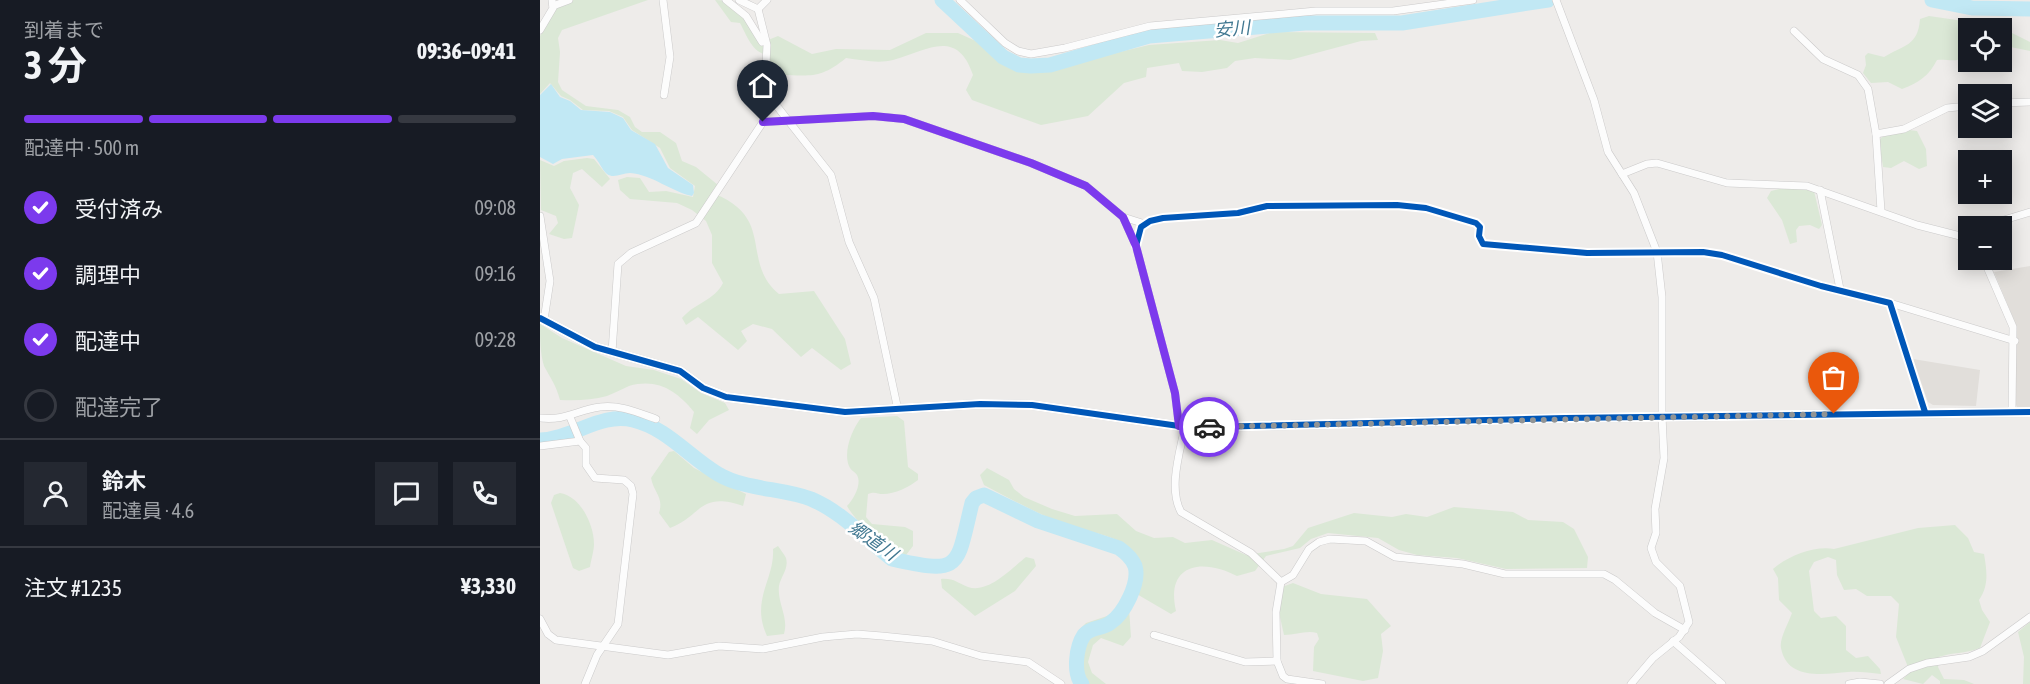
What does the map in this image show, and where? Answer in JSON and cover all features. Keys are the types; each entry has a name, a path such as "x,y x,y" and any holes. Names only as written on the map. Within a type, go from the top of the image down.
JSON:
{"street":[{"path":"540,30 553,3 568,0"},
{"path":"663,0 670,57 664,95"},
{"path":"726,0 746,16 757,31 766,53"},
{"path":"739,0 758,9"},
{"path":"758,9 767,0"},
{"path":"960,0 1005,44 1018,51 1031,54 1065,48 1150,26 1316,11 1393,11 1473,0"},
{"path":"1556,0 1594,100 1608,153 1634,193 1657,252 1662,297 1664,466 1656,500 1656,533 1651,548 1656,562 1680,586 1689,612 1689,622 1685,630 1653,658 1631,684"},
{"path":"612,352 618,264 632,253 696,223 763,122 767,45 758,9"},
{"path":"1794,31 1823,59 1845,68 1863,80 1868,89 1876,134 1881,211"},
{"path":"765,91 831,176 849,242 874,298 898,410"},
{"path":"2012,103 2030,102"},
{"path":"1876,134 1904,129 1947,108 1958,107"},
{"path":"763,122 873,116 904,119 1031,163 1086,186 1123,217 1145,224 1190,214 1238,213 1267,206 1426,208 1476,223 1480,227 1479,236 1483,244 1587,254 1657,252 1722,255 1821,286 1890,303 2015,341"},
{"path":"1622,174 1647,164 1657,163 1726,183 1792,184 1820,189 1917,225 1958,235"},
{"path":"1820,189 1819,194 1840,289"},
{"path":"2012,217 2030,212"},
{"path":"540,216 550,281 542,319 595,347 666,365 680,371 714,394 726,397 845,412 980,404 1032,405 1182,426 1662,416 2030,412"},
{"path":"1123,217 1136,246 1182,426 1176,472 1176,503 1180,512 1251,553 1281,582"},
{"path":"1136,246 1138,232 1145,224"},
{"path":"1989,270 2009,314 2015,341 2012,412"},
{"path":"1890,303 1925,412"},
{"path":"540,418 570,417 602,406 626,409 656,419"},
{"path":"570,417 586,448 586,465 590,474 595,478 629,482 633,494 618,624 604,645 585,684"},
{"path":"540,446 579,438"},
{"path":"1281,582 1293,575 1300,560 1319,542 1330,539 1366,541 1395,557 1463,564 1505,574 1604,574 1615,580 1655,613 1685,630"},
{"path":"1281,582 1276,612 1277,661 1282,676 1287,682 1322,684"},
{"path":"1888,684 1909,669 1927,663 1969,657 1983,651 2030,617"},
{"path":"540,619 556,640 668,655 719,646 763,649 799,640 857,634 932,641 981,656 1028,662 1061,684"},
{"path":"1154,634 1245,662 1277,661"},
{"path":"1673,642 1722,684"},
{"path":"1849,684 1860,682 1880,684"}],"shaded area":[{"path":"2030,266 2030,407 2017,407 2015,403 2017,327 1994,272"},
{"path":"1913,359 1980,370 1976,406 1933,405 1928,402"}],"green space":[{"path":"566,0 648,0 562,30 558,38 560,52 558,82 562,90 586,106 618,110 630,117 635,127 642,132 660,132 676,143 682,161 696,167 718,185 715,194 734,204 745,216 752,228 761,268 768,282 779,294 814,291 845,339 851,364 841,370 812,348 801,357 772,329 753,324 741,331 747,341 738,350 698,317 686,325 682,318 715,294 723,283 712,263 712,235 706,221 692,210 677,203 630,199 620,190 618,180 627,177 640,178 649,192 666,191 693,197 695,186 670,168 660,148 632,130 623,117 609,111 583,110 561,96 550,83 540,94 540,36 560,2"},
{"path":"715,0 733,3 740,8 750,19 761,43 778,36 812,54 836,49 890,50 926,33 958,33 978,42 1011,66 1024,70 1043,70 1149,45 1220,40 1238,43 1273,32 1375,33 1378,40 1361,41 1290,60 1255,58 1235,61 1227,68 1202,72 1182,71 1179,63 1147,68 1146,77 1124,83 1088,116 1041,125 972,100 966,90 973,75 966,60 958,51 949,47 929,48 882,62 846,58 819,74 772,75 767,55 757,51 740,23 731,22"},
{"path":"1929,16 1958,20 1958,60 1937,60 1922,78 1902,89 1888,82 1871,83 1863,73 1866,65 1865,56 1868,53 1884,57 1909,44 1916,35 1920,19"},
{"path":"2012,33 2030,42 2030,51 2012,47"},
{"path":"1909,130 1917,131 1926,149 1927,166 1919,169 1904,161 1891,168 1883,167 1879,141 1882,137"},
{"path":"594,159 610,179 602,187 582,169 573,173 570,188 579,205 572,238 564,239 549,234 558,223 556,216 541,210 540,160 554,166 564,161"},
{"path":"1779,189 1814,191 1822,225 1819,229 1810,225 1799,226 1796,230 1797,242 1790,244 1782,220 1767,198 1771,191"},
{"path":"540,324 562,338 626,366 654,370 681,379 701,393 725,403 729,410 709,420 697,434 690,428 694,412 674,392 658,385 639,384 601,397 560,400 544,366 540,345"},
{"path":"897,416 904,421 908,467 918,474 918,480 892,493 868,494 866,517 872,524 905,527 913,531 913,546 906,555 873,535 858,521 847,506 855,495 859,483 857,475 850,468 847,456 854,428 861,418"},
{"path":"674,451 694,468 746,494 743,506 718,501 709,503 670,528 659,513 660,503 651,478 669,452"},
{"path":"987,468 1009,480 1014,489 1024,497 1052,509 1075,516 1117,514 1136,531 1154,538 1173,537 1185,543 1212,540 1246,555 1293,546 1308,528 1354,513 1392,517 1406,514 1427,517 1454,507 1513,512 1528,520 1563,522 1574,529 1588,557 1587,568 1506,569 1457,558 1417,555 1399,550 1378,538 1328,533 1311,539 1300,548 1266,556 1255,571 1237,576 1212,567 1190,569 1182,574 1176,583 1174,595 1176,611 1171,614 1135,593 1141,568 1135,554 1129,548 1114,539 1050,518 984,485 980,475"},
{"path":"560,493 574,499 580,505 589,520 593,536 594,550 590,567 579,571 573,568 551,503 554,495"},
{"path":"1955,525 1968,538 1974,552 1984,554 1986,584 1979,600 1990,622 1980,648 1939,657 1938,667 1944,679 1964,680 1974,684 1940,684 1940,681 1932,675 1923,684 1903,679 1910,672 1896,637 1899,604 1891,596 1867,596 1856,589 1844,590 1837,575 1836,560 1828,557 1814,562 1809,571 1814,611 1821,618 1836,616 1846,626 1846,650 1856,658 1868,656 1880,669 1881,674 1808,673 1799,671 1785,659 1781,640 1792,613 1779,600 1778,578 1773,569 1779,564 1810,550 1834,549 1918,528"},
{"path":"778,546 787,562 779,586 785,628 784,634 767,636 762,623 762,601 771,570 773,549"},
{"path":"1026,557 1034,559 1036,566 1015,591 975,616 942,588 941,579 952,580 968,587 984,587 999,579"},
{"path":"1293,583 1321,594 1367,599 1391,626 1381,634 1383,651 1378,678 1363,681 1313,671 1314,647 1319,639 1317,633 1284,635 1278,608 1282,587"},
{"path":"1118,607 1129,608 1131,637 1123,646 1101,638 1093,645 1088,662 1092,673 1106,684 1076,684 1071,665 1080,629 1086,623 1113,614"},
{"path":"2030,622 2030,684 2023,684 2024,657 2018,632"}],"water":[{"path":"551,84 560,97 570,101 581,110 610,112 623,118 631,130 655,144 668,168 693,185 692,196 638,174 610,175 605,172 593,155 562,159 553,164 540,157 540,95"}],"waterway":[{"name":"安川","path":"942,0 1003,57 1019,65 1031,66 1050,65 1149,36 1305,23 1402,23 1548,0"},
{"name":"安川","path":"1932,0 1972,8 2030,9"},
{"name":"郷道川","path":"540,440 552,439 609,420 633,420 657,429 707,467 729,479 800,495 822,504 843,518 892,559 915,564 932,566 944,565 953,561 963,541 972,503 976,498 984,495 1038,521 1119,548 1135,566 1133,589 1130,598 1115,619 1107,625 1087,632 1081,640 1077,653 1077,673 1082,684"}],"cycle path":[{"path":"1136,246 1141,227 1150,221 1163,218 1238,213 1267,206 1397,205 1426,208 1476,223 1480,227 1479,236 1483,244 1587,253 1703,252 1722,255 1821,286 1890,303 1925,412"},
{"path":"540,318 595,347 680,371 703,388 726,397 845,412 980,404 1032,405 1179,426 1210,427 1565,418 2030,412"}],"way so far":[{"path":"1209,427 1834,414"}],"route":[{"path":"763,122 873,116 904,119 1045,168 1086,186 1123,217 1136,246 1175,393 1179,426 1209,427"}]}
